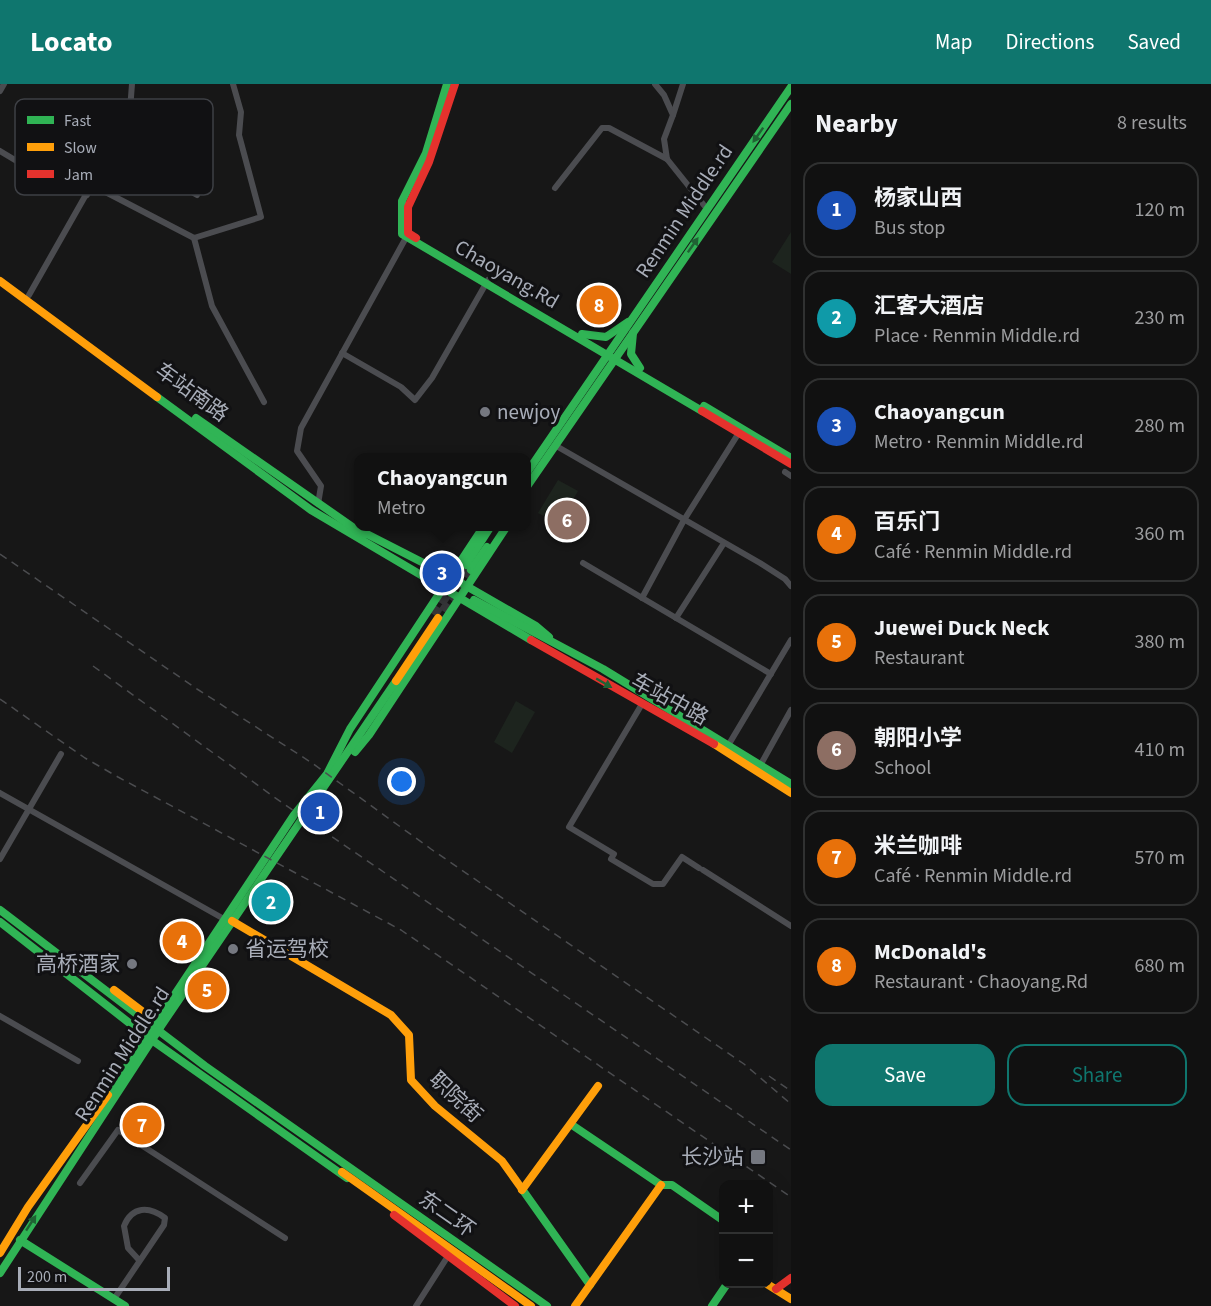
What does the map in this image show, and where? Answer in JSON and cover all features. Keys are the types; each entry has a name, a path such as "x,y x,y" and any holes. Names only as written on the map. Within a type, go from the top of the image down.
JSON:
{"main road":[{"path":"447,84 426,153 402,201 402,234 407,235 408,207 429,162 455,84"},
{"name":"Renmin Middle.rd","path":"531,467 612,354 707,209 791,87"},
{"name":"Renmin Middle.rd","path":"633,323 791,104"},
{"name":"Chaoyang.Rd","path":"407,235 740,431 791,458"},
{"name":"车站南路","path":"0,273 318,504 347,528"},
{"name":"车站南路","path":"0,281 302,503 534,636"},
{"name":"Chaoyang.Rd","path":"487,281 640,368 791,464"},
{"path":"582,334 606,336 633,323 631,354 640,368"},
{"path":"531,489 558,447 564,424"},
{"path":"531,461 564,424"},
{"name":"Renmin Middle.rd","path":"531,480 564,424"},
{"path":"347,528 449,576 536,626 556,648"},
{"path":"347,528 367,548 457,603 528,643 556,648"},
{"path":"328,778 350,729 480,531"},
{"path":"488,531 469,567 496,531"},
{"path":"328,778 369,735 504,531"},
{"name":"Renmin Middle.rd","path":"0,1272 158,1024 328,778 436,616"},
{"name":"车站中路","path":"534,636 729,744 791,784"},
{"name":"车站中路","path":"556,648 642,704 736,757 791,793"},
{"path":"0,902 158,1024 554,1306"},
{"path":"0,910 129,1010 325,1155"},
{"path":"0,920 126,1015 325,1155"},
{"path":"0,920 149,1038 331,1168 515,1306"},
{"name":"职院街","path":"228,920 392,1016 409,1035 411,1080 435,1106 501,1161 590,1285"},
{"name":"Renmin Middle.rd","path":"1,1246 149,1038"},
{"path":"522,1190 572,1125 598,1086"},
{"path":"572,1125 661,1185 672,1185 719,1218"},
{"name":"东二环","path":"325,1155 378,1188 547,1306"},
{"name":"东二环","path":"325,1155 368,1191 531,1306"},
{"path":"342,1157 378,1188"},
{"path":"331,1168 368,1191"},
{"path":"575,1306 661,1185"},
{"path":"20,1240 125,1306"},
{"path":"776,1289 791,1278"},
{"path":"773,1287 791,1299"},
{"path":"712,1306 724,1288"}],"street":[{"path":"0,91 4,84"},
{"path":"131,99 132,84"},
{"path":"111,195 194,238 261,217 238,135 241,112 233,84"},
{"path":"655,84 664,95 673,115"},
{"path":"667,159 664,140 683,84"},
{"path":"555,188 602,128 609,128 667,159 707,209"},
{"path":"0,151 15,160"},
{"path":"29,295 87,195"},
{"path":"318,504 321,486 297,451 301,428 407,235"},
{"path":"194,238 212,306 264,402"},
{"path":"342,353 401,387 415,400 432,378 487,281"},
{"path":"642,598 684,520 740,431"},
{"path":"558,447 724,543 784,579 791,586"},
{"path":"676,618 724,543"},
{"path":"583,563 771,674"},
{"path":"729,744 791,640"},
{"path":"642,704 569,827 614,854 611,859 653,884 663,884 682,857 791,926"},
{"path":"761,764 791,710"},
{"path":"0,859 61,754"},
{"path":"0,793 28,811 228,920"},
{"path":"0,1016 78,1061"},
{"path":"80,1184 118,1130 285,1238"},
{"path":"114,1299 166,1221 151,1209 145,1208 132,1214 124,1226 128,1248 139,1260"},
{"path":"416,1306 448,1256"}],"shaded area":[{"path":"791,232 791,274 772,262"},
{"path":"558,480 578,491 559,524 538,513"},
{"path":"516,701 535,712 512,753 494,742"}],"tunnel":[{"path":"434,615 466,565"},
{"path":"443,611 471,570"}],"railway":[{"path":"0,554 197,689 312,763 431,849 744,1064 791,1104"},
{"path":"93,666 281,802 791,1150"},
{"path":"0,699 85,758 401,930 791,1197"},
{"path":"769,1076 791,1091"}],"traffic: fast":[{"path":"447,84 426,153 402,201 402,234 702,411"},
{"path":"531,467 791,87"},
{"path":"531,481 791,104"},
{"path":"582,334 606,337 628,322"},
{"path":"633,333 631,354 640,368"},
{"path":"157,397 311,510 531,640"},
{"path":"704,406 791,458"},
{"path":"196,418 354,528"},
{"path":"358,531 364,535"},
{"path":"361,531 449,576 536,626 549,637"},
{"path":"328,772 350,729 481,531"},
{"path":"466,565 488,531"},
{"path":"355,752 369,735 504,531"},
{"path":"471,570 487,547"},
{"path":"474,600 603,669 791,784"},
{"path":"0,1273 161,1026 396,681"},
{"path":"108,1095 294,815 331,769"},
{"path":"0,910 205,1066 547,1306"},
{"path":"0,922 146,1036 347,1178"},
{"path":"572,1125 661,1185 672,1185 719,1218"},
{"path":"522,1189 590,1285"},
{"path":"20,1240 125,1306"},
{"path":"712,1306 724,1288"}],"traffic: slow":[{"path":"0,281 157,397"},
{"path":"396,681 438,618"},
{"path":"714,744 791,793"},
{"path":"232,921 391,1015 409,1035 411,1080 435,1106 502,1161 522,1189"},
{"path":"114,990 147,1015"},
{"path":"522,1190 598,1086"},
{"path":"0,1253 28,1207 108,1095"},
{"path":"342,1172 531,1306"},
{"path":"575,1306 661,1185"},
{"path":"773,1288 791,1299"}],"traffic: jam":[{"path":"416,238 408,233 408,207 429,162 455,84"},
{"path":"702,411 791,464"},
{"path":"531,640 714,744"},
{"path":"394,1215 515,1306"},
{"path":"776,1289 791,1278"}],"place":[{"name":"McDonald's","path":"599,305"},
{"name":"newjoy","path":"485,412"},
{"name":"朝阳小学","path":"567,520"},
{"name":"Chaoyangcun","path":"442,573"},
{"name":"杨家山西","path":"320,812"},
{"name":"汇客大酒店","path":"271,902"},
{"name":"百乐门","path":"182,941"},
{"name":"省运驾校","path":"233,949"},
{"name":"高桥酒家","path":"132,964"},
{"name":"Juewei Duck Neck","path":"207,990"},
{"name":"米兰咖啡","path":"142,1125"},
{"name":"长沙站","path":"758,1157"}]}
